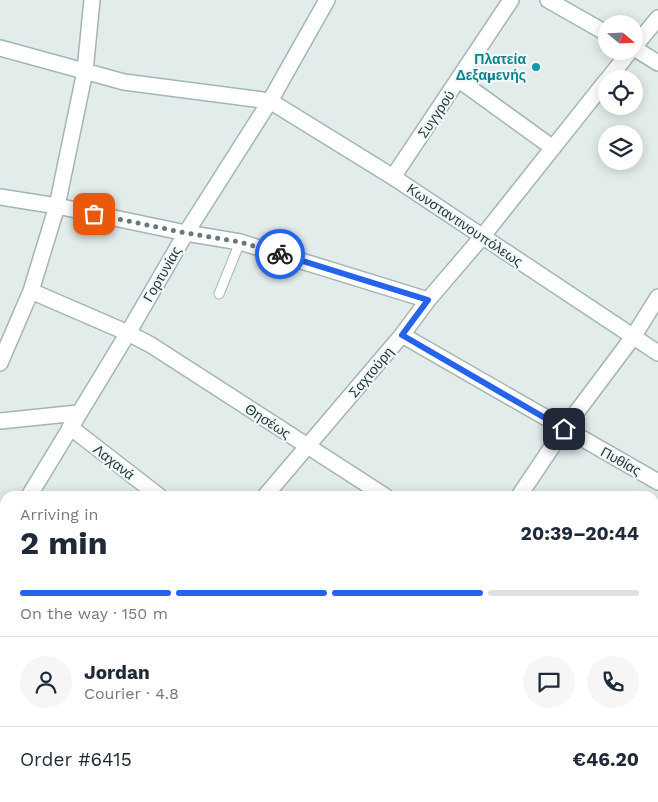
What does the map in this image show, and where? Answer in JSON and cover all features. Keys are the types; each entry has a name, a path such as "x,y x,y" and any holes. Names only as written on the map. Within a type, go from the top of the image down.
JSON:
{"street":[{"path":"0,363 30,291 57,206 85,71 92,0"},
{"name":"Γορτυνίας","path":"32,491 186,233 270,101 327,0"},
{"name":"Συγγρού","path":"393,177 511,0"},
{"path":"548,0 598,28"},
{"path":"643,37 658,18"},
{"path":"0,48 124,82 270,101"},
{"path":"643,54 658,63"},
{"name":"Σαχτούρη","path":"615,70 623,60"},
{"path":"459,80 553,148"},
{"name":"Σαχτούρη","path":"269,491 402,335 428,300 482,237 598,91"},
{"name":"Κωνσταντινουπόλεως","path":"270,101 393,177 658,353"},
{"path":"0,197 57,206 186,233 240,242 428,300"},
{"name":"Θησέως","path":"30,291 128,333 151,345 377,491"},
{"path":"522,491 564,429 633,337 658,297"},
{"name":"Πυθίας","path":"402,335 658,482"},
{"path":"0,421 78,413"},
{"name":"Λαχανά","path":"70,427 153,491"}],"lane":[{"path":"219,294 240,242"}],"way so far":[{"path":"94,214 240,242 280,254"}],"place":[{"name":"Πλατεία Δεξαμενής","path":"536,67"}],"route":[{"path":"280,254 428,300 402,335 564,429"}]}
